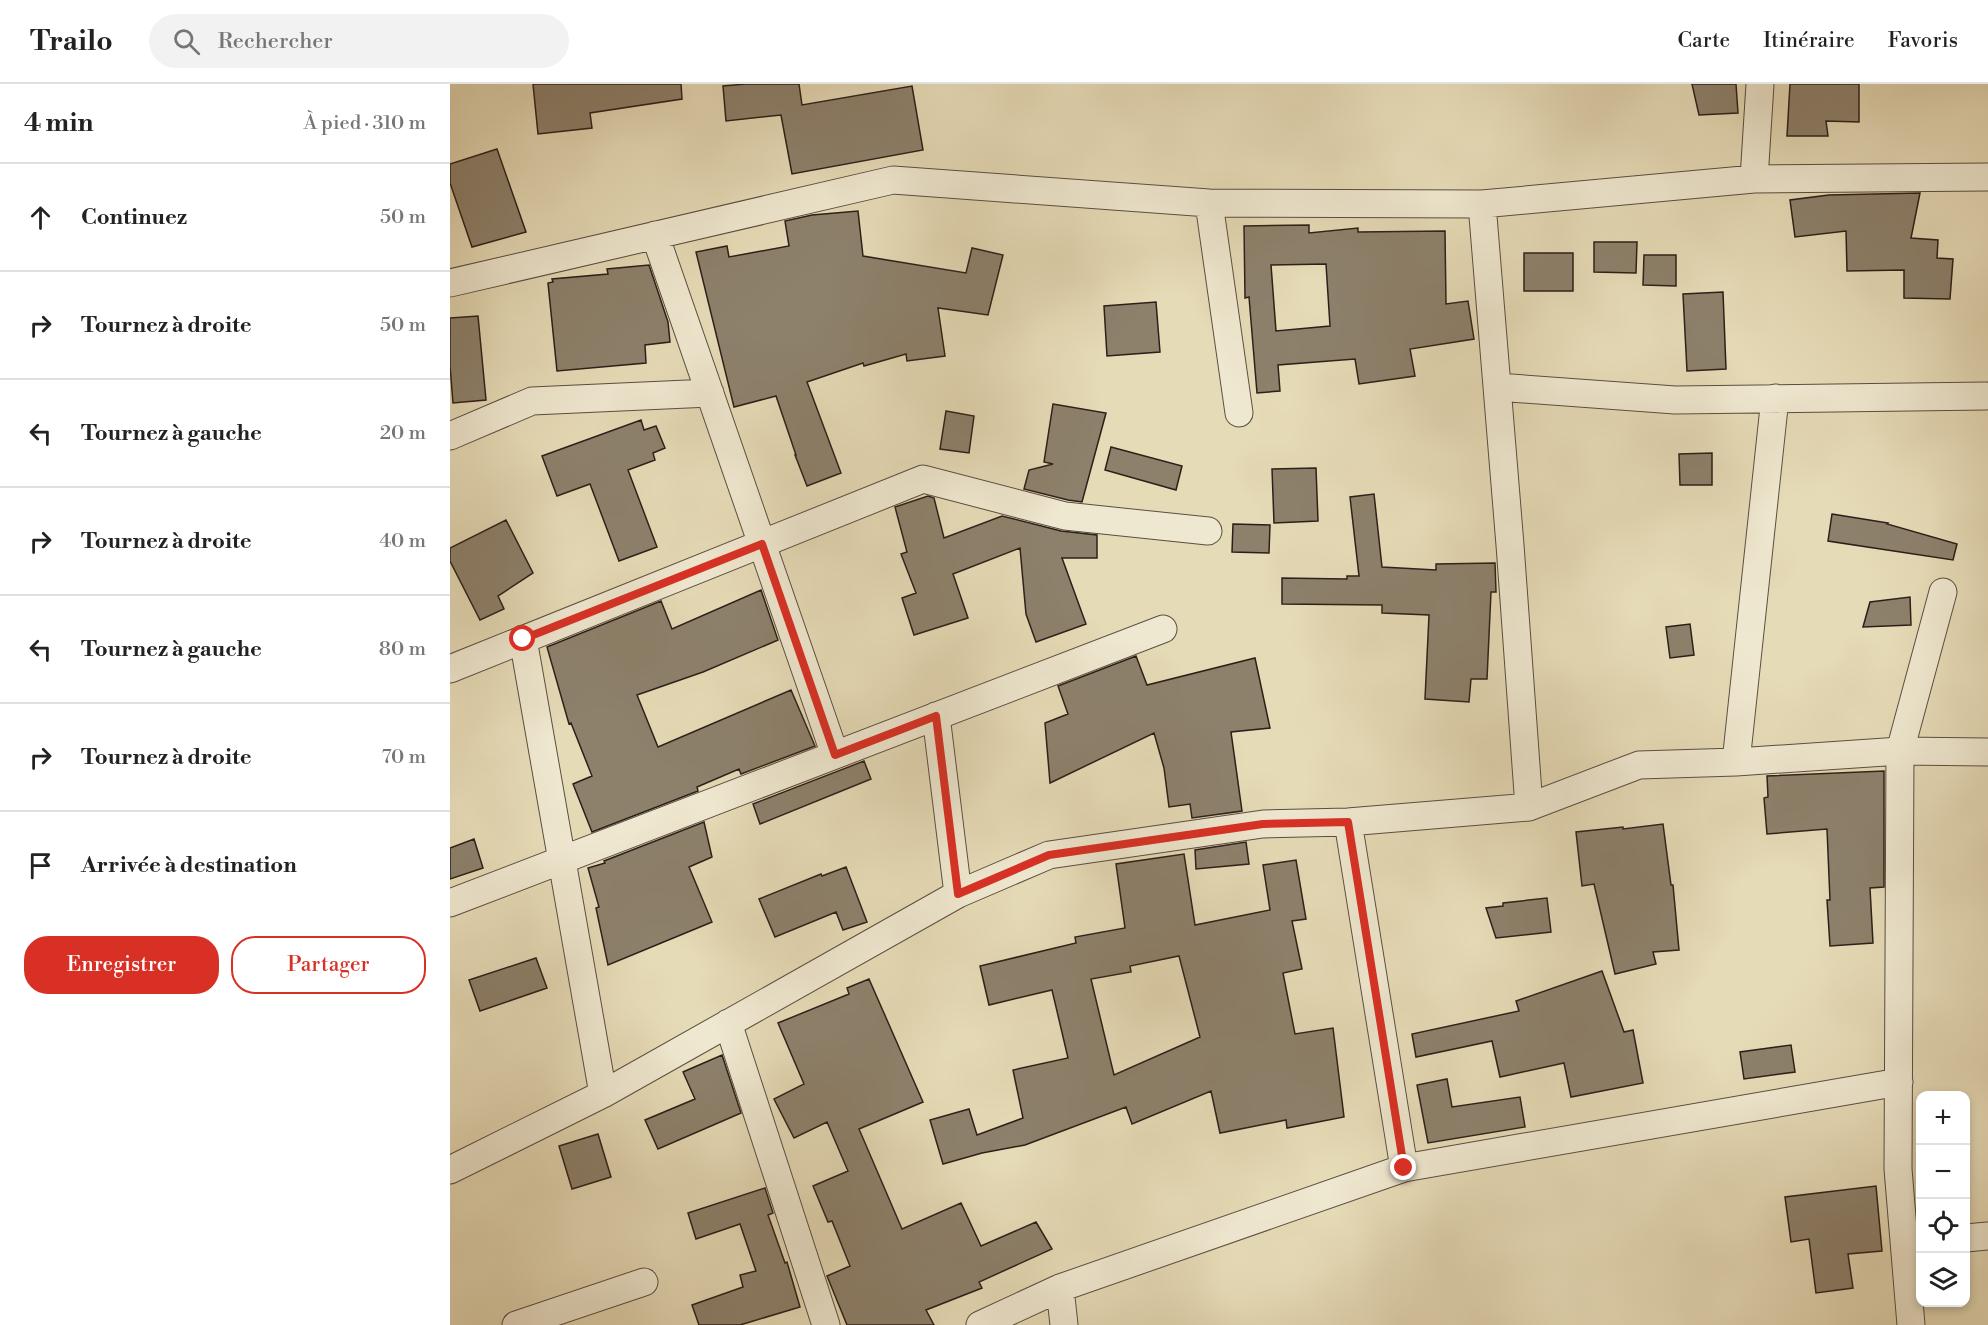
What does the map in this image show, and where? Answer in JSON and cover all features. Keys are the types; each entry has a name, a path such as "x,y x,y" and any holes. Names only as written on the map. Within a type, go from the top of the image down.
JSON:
{"street":[{"path":"1754,179 1760,84"},
{"path":"450,283 893,180 1209,203 1482,204 1754,179 1988,177"},
{"path":"1209,203 1239,413"},
{"path":"1482,204 1529,807"},
{"path":"655,235 835,755"},
{"path":"1497,387 1675,400 1986,396"},
{"path":"450,436 532,401 710,393"},
{"path":"1736,762 1775,398"},
{"path":"450,669 923,479 1065,516 1208,531"},
{"path":"1911,1325 1913,1244 1898,1170 1900,751 1942,592"},
{"path":"450,903 1163,629"},
{"path":"523,639 603,1094"},
{"path":"936,716 958,894"},
{"path":"450,1170 603,1094 958,894 1049,855 1263,824 1348,822 1529,807 1639,765 1736,762 1900,751 1988,752"},
{"path":"1348,822 1404,1168"},
{"path":"728,1023 826,1325"},
{"path":"980,1325 1060,1288 1404,1168 1899,1082"},
{"path":"1970,1238 1988,1236"},
{"path":"516,1325 644,1282"},
{"path":"1060,1288 1064,1325"}],"building":[{"path":"533,84 681,84 682,99 590,113 592,128 538,134"},
{"path":"799,84 802,105 912,86 923,150 792,174 781,115 726,121 723,86"},
{"path":"1692,84 1736,84 1738,113 1699,115"},
{"path":"1790,84 1859,84 1859,122 1826,121 1828,136 1787,136"},
{"path":"497,149 526,232 472,247 450,183 450,164"},
{"path":"1920,193 1911,238 1938,240 1937,258 1953,259 1950,299 1904,298 1904,270 1847,271 1846,231 1795,237 1790,200 1829,195"},
{"path":"858,211 863,256 966,273 972,248 1003,255 988,315 938,308 945,356 907,361 906,354 864,366 863,363 807,382 841,473 807,486 776,396 734,407 696,252 727,246 729,257 789,246 785,221 812,215"},
{"path":"1309,225 1309,233 1358,228 1358,232 1445,231 1446,304 1468,301 1474,339 1410,349 1415,376 1359,384 1355,359 1278,365 1280,391 1257,393 1249,297 1245,298 1244,226","holes":["1326,264 1330,326 1276,331 1271,265"]},
{"path":"1594,242 1637,242 1636,273 1594,272"},
{"path":"1524,253 1573,253 1573,291 1524,291"},
{"path":"1644,255 1676,255 1676,286 1643,285"},
{"path":"649,265 668,322 670,342 645,345 646,363 557,371 548,283 553,282 552,279 608,274 607,269"},
{"path":"1723,292 1726,369 1687,371 1683,294"},
{"path":"1156,302 1160,352 1107,356 1104,306"},
{"path":"478,316 486,400 453,403 450,318"},
{"path":"1053,404 1106,413 1082,502 1024,489 1029,470 1053,464 1044,462"},
{"path":"946,411 974,416 969,453 940,449"},
{"path":"641,420 644,430 656,426 665,448 653,453 655,460 628,470 657,547 619,561 590,484 557,496 542,456"},
{"path":"1111,447 1182,466 1176,490 1105,470"},
{"path":"1712,453 1712,485 1680,485 1679,454"},
{"path":"1316,468 1318,521 1274,523 1272,469"},
{"path":"1374,494 1382,567 1436,570 1436,564 1495,563 1496,592 1491,592 1487,679 1471,679 1469,702 1425,699 1429,615 1382,613 1382,605 1282,604 1282,578 1347,579 1347,576 1359,576 1350,497"},
{"path":"928,496 934,498 944,538 1002,516 1061,531 1097,535 1097,558 1062,558 1086,624 1036,642 1026,614 1020,548 953,574 968,618 914,635 902,598 916,593 901,554 907,552 895,507"},
{"path":"1832,514 1888,523 1957,544 1953,560 1828,541"},
{"path":"506,520 533,573 498,596 504,609 480,620 450,561 450,548"},
{"path":"1233,524 1270,525 1269,553 1232,552"},
{"path":"761,590 778,640 703,672 637,695 658,747 791,690 815,746 741,774 739,769 697,787 698,791 592,832 573,784 592,776 571,723 569,724 547,647 661,601 672,629"},
{"path":"1910,597 1911,625 1863,627 1870,602"},
{"path":"1690,624 1694,655 1670,658 1666,627"},
{"path":"1136,656 1147,685 1255,658 1270,728 1231,732 1242,811 1192,818 1190,804 1169,807 1164,768 1154,733 1050,783 1045,723 1068,714 1058,686"},
{"path":"864,761 871,779 760,824 753,804"},
{"path":"1884,771 1884,887 1870,888 1873,943 1830,946 1827,900 1830,900 1827,829 1767,834 1764,798 1768,797 1767,776"},
{"path":"704,822 712,857 689,867 712,922 608,965 596,908 599,907 588,868"},
{"path":"1663,824 1671,885 1673,885 1679,950 1653,952 1656,964 1615,974 1594,884 1582,886 1576,832"},
{"path":"474,839 483,868 450,879 450,848"},
{"path":"1246,842 1249,864 1196,869 1195,850"},
{"path":"1184,854 1195,925 1270,910 1263,865 1296,860 1306,919 1292,921 1302,969 1283,973 1295,1034 1333,1028 1344,1117 1287,1128 1286,1120 1220,1133 1211,1091 1132,1124 1126,1107 1025,1145 982,1153 943,1164 930,1120 969,1109 977,1135 1023,1118 1013,1070 1068,1058 1052,990 989,1005 980,966 1076,943 1075,937 1125,928 1116,864","holes":["1179,956 1200,1037 1114,1075 1091,979 1131,972 1130,966"]},
{"path":"846,867 867,922 843,930 836,912 775,937 759,899 821,874 822,876"},
{"path":"1547,898 1551,932 1496,938 1486,908 1503,906 1503,903"},
{"path":"536,958 547,988 480,1011 469,980"},
{"path":"1602,971 1624,1032 1633,1030 1643,1083 1571,1097 1564,1063 1500,1077 1492,1041 1416,1057 1412,1034 1519,1011 1516,1001"},
{"path":"869,979 923,1102 859,1129 902,1229 961,1203 981,1246 1036,1222 1052,1249 979,1282 982,1288 926,1310 934,1325 847,1325 827,1276 850,1266 832,1221 828,1222 813,1186 848,1171 827,1122 794,1138 774,1099 804,1084 778,1023 849,994 847,988"},
{"path":"1791,1045 1795,1072 1744,1079 1740,1052"},
{"path":"722,1055 741,1113 658,1149 645,1120 695,1099 683,1072"},
{"path":"1447,1079 1452,1107 1520,1097 1525,1127 1428,1143 1417,1085"},
{"path":"598,1134 611,1177 572,1189 559,1146"},
{"path":"1876,1186 1882,1251 1848,1254 1853,1288 1816,1293 1809,1239 1791,1242 1785,1197"},
{"path":"765,1188 773,1213 768,1215 785,1263 787,1262 800,1307 740,1325 699,1325 692,1305 743,1287 740,1275 756,1271 740,1224 696,1239 688,1213"}],"route":[{"path":"523,639 762,544 835,755 936,716 958,894 1049,855 1263,824 1348,822 1404,1168"}]}
